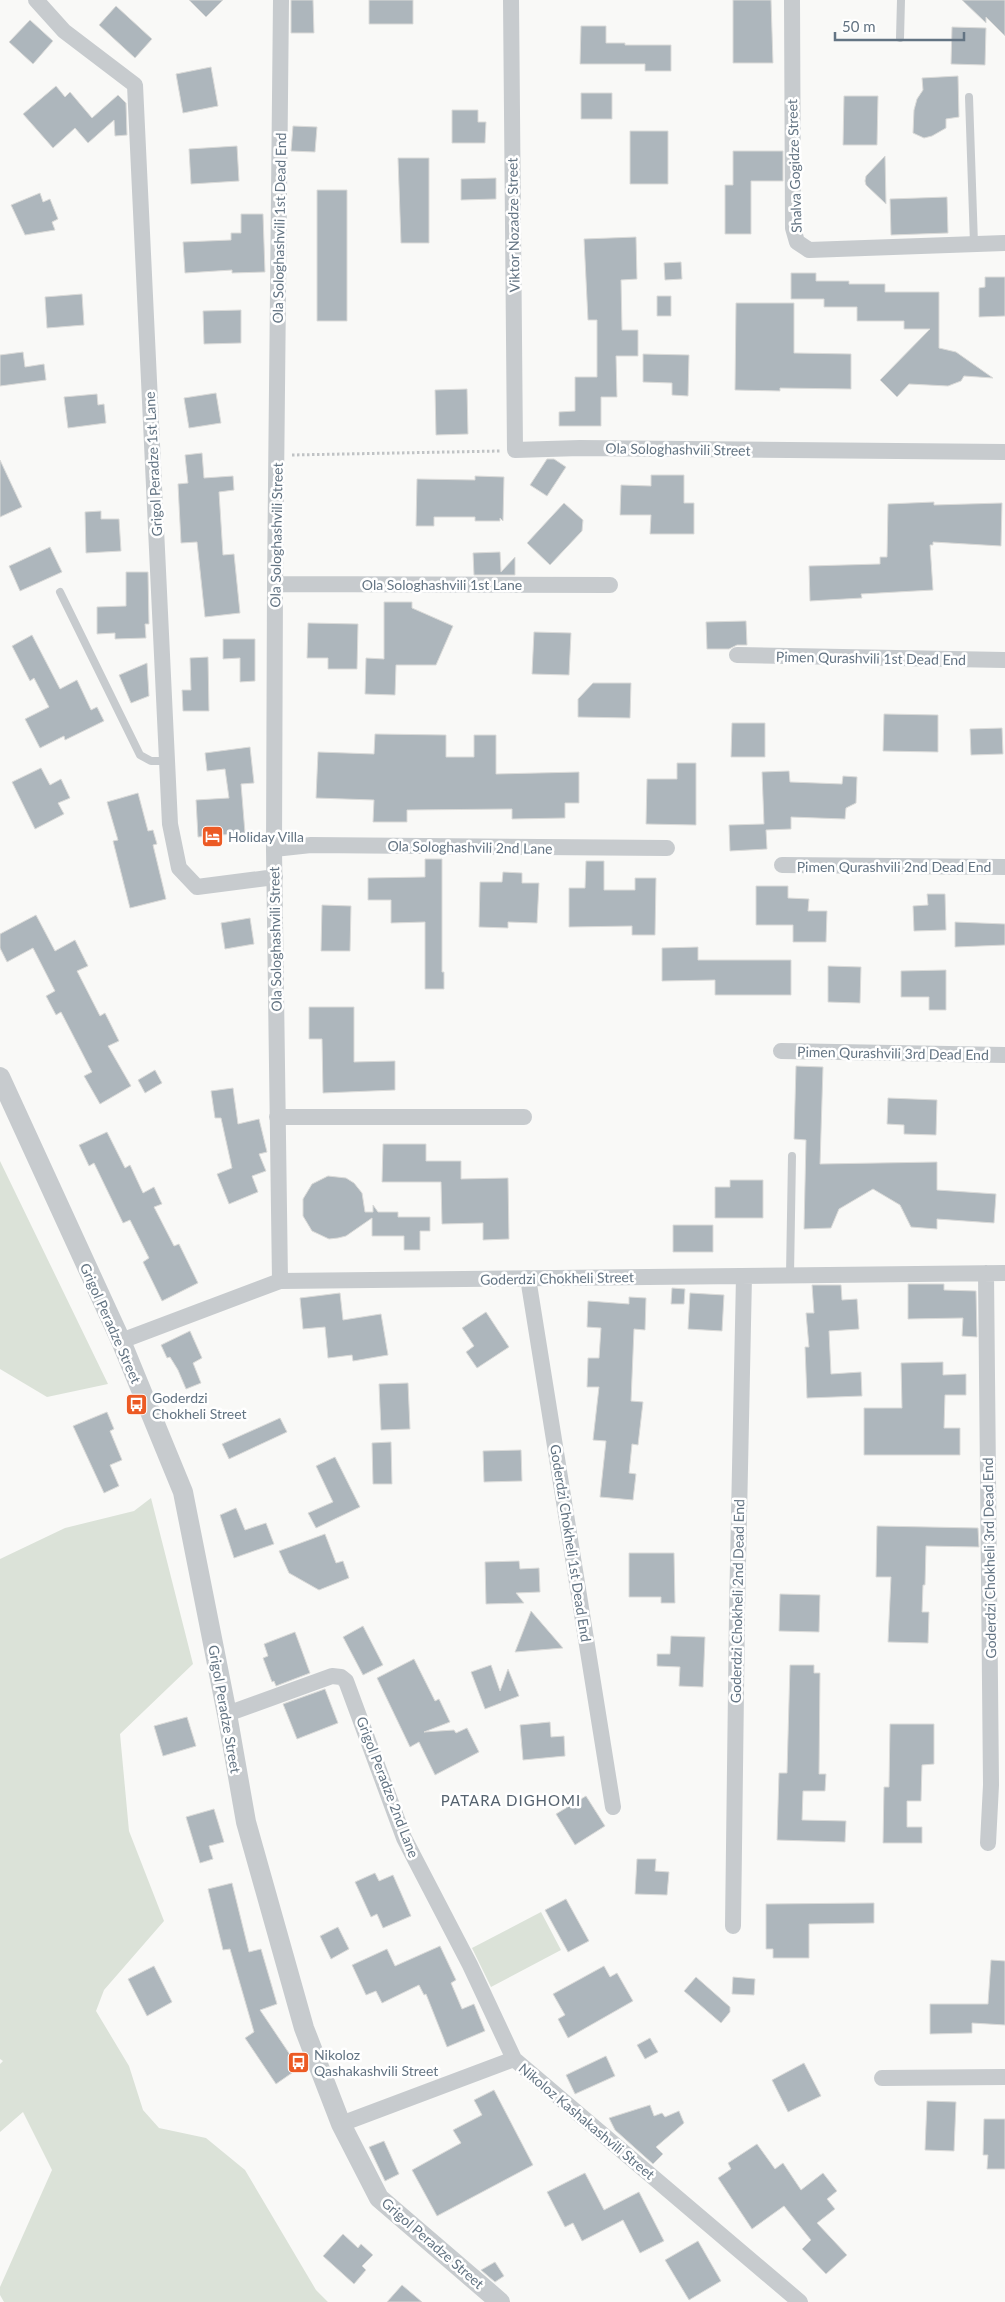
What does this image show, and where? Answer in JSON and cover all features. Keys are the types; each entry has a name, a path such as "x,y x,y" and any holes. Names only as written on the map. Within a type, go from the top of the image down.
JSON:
{"street":[{"name":"Grigol Peradze 1st Lane","path":"36,0 64,31 135,85 170,824 179,868 197,888 275,877"},
{"name":"Ola Sologhashvili 1st Dead End","path":"276,456 281,0"},
{"name":"Viktor Nozadze Street","path":"511,0 515,450"},
{"name":"Shalva Gogidze Street","path":"792,0 793,228 797,242 809,250 1005,243"},
{"name":"Ola Sologhashvili Street","path":"515,450 580,448 1005,452"},
{"name":"Ola Sologhashvili Street","path":"276,456 274,849 280,1281"},
{"name":"Ola Sologhashvili 1st Lane","path":"275,584 610,585"},
{"name":"Pimen Qurashvili 1st Dead End","path":"737,655 1005,660"},
{"name":"Ola Sologhashvili 2nd Lane","path":"274,849 311,845 667,848"},
{"name":"Pimen Qurashvili 2nd Dead End","path":"782,865 1005,867"},
{"name":"Pimen Qurashvili 3rd Dead End","path":"781,1051 1005,1055"},
{"name":"Grigol Peradze Street","path":"0,1077 121,1341 183,1492 227,1714 246,1822 304,2028 341,2124 379,2198 500,2302"},
{"path":"277,1117 524,1117"},
{"name":"Goderdzi Chokheli 3rd Dead End","path":"986,1273 991,1775 988,1843"},
{"name":"Goderdzi Chokheli Street","path":"121,1341 280,1281 1005,1273"},
{"name":"Goderdzi Chokheli 2nd Dead End","path":"733,1926 744,1276"},
{"name":"Goderdzi Chokheli 1st Dead End","path":"528,1278 614,1807"},
{"name":"Grigol Peradze 2nd Lane","path":"227,1714 332,1676 341,1677 346,1682 404,1838 470,1965 514,2059"},
{"name":"Nikoloz Kashakashvili Street","path":"341,2124 514,2059 800,2302"},
{"path":"882,2078 1005,2077"}],"lane":[{"path":"900,38 901,0"},
{"path":"969,97 974,244"},
{"path":"60,592 140,755 151,761 167,761"},
{"path":"790,1275 792,1156"}],"path":[{"name":"Ola Sologhashvili Street","path":"276,456 515,450"}],"shaded area":[{"path":"0,1161 108,1384 47,1397 0,1369"},
{"path":"151,1498 193,1664 120,1734 129,1831 164,1921 104,1990 96,2011 129,2066 143,2110 159,2128 206,2138 245,2170 316,2290 328,2302 4,2302 0,2295 0,2287 52,2170 23,2112 0,2132 0,2064 3,2061 0,2059 0,1559 65,1528 134,1511"},
{"path":"541,1912 561,1950 491,1987 472,1948"}],"building":[{"path":"189,0 223,0 206,17"},
{"path":"291,0 313,0 314,33 291,33"},
{"path":"369,0 413,0 413,24 369,24"},
{"path":"733,0 771,0 773,63 733,63"},
{"path":"962,0 1005,0 1005,36 986,17 986,23"},
{"path":"116,6 152,39 135,58 99,25"},
{"path":"30,20 53,41 33,64 9,42"},
{"path":"581,26 606,26 606,43 671,45 671,71 645,71 645,64 580,64"},
{"path":"952,27 986,28 985,65 951,64"},
{"path":"211,67 218,106 183,113 176,74"},
{"path":"958,76 959,117 946,119 946,128 932,136 924,138 913,133 914,110 917,99 923,90 922,78"},
{"path":"56,86 65,97 70,92 92,118 118,95 126,103 127,135 115,136 114,120 88,143 75,128 53,148 23,114"},
{"path":"581,93 612,93 612,119 581,119"},
{"path":"844,96 878,96 877,145 843,145"},
{"path":"452,110 478,110 478,122 486,122 485,143 452,143"},
{"path":"293,126 317,127 315,152 291,151"},
{"path":"630,131 668,131 668,184 630,184"},
{"path":"237,146 239,181 191,184 189,149"},
{"path":"733,151 783,151 783,181 751,181 751,234 725,234 725,185 733,185"},
{"path":"885,156 886,204 866,185 865,181 866,176"},
{"path":"398,158 429,158 429,243 401,243"},
{"path":"496,178 496,199 461,200 461,179"},
{"path":"317,190 347,190 347,321 317,321"},
{"path":"40,193 43,202 50,199 58,219 52,222 55,230 25,235 11,205"},
{"path":"947,197 948,233 891,235 890,199"},
{"path":"241,214 263,214 265,272 232,273 232,270 185,273 183,242 231,240 231,233 241,233"},
{"path":"636,237 637,279 621,280 622,330 638,330 638,356 616,356 617,397 601,397 601,426 559,426 559,412 575,411 575,377 597,377 597,320 588,320 584,239"},
{"path":"681,262 682,279 665,280 664,263"},
{"path":"791,273 816,273 816,281 849,281 849,284 885,284 885,292 939,292 939,348 956,352 993,378 964,376 961,381 948,386 909,384 897,397 880,380 930,329 904,329 904,321 857,321 857,307 824,307 824,299 791,299"},
{"path":"985,277 1005,277 1005,316 979,317 979,288 985,287"},
{"path":"82,294 84,325 47,328 45,297"},
{"path":"657,296 671,296 671,316 657,316"},
{"path":"736,303 794,303 794,353 851,354 851,389 780,388 780,391 735,390"},
{"path":"241,310 241,343 204,344 203,311"},
{"path":"23,352 25,367 44,364 46,380 0,386 0,355"},
{"path":"643,354 689,355 688,396 672,395 672,383 643,382"},
{"path":"467,389 468,434 436,435 435,390"},
{"path":"216,393 221,423 189,428 184,398"},
{"path":"97,394 98,405 104,404 106,423 68,428 64,397"},
{"path":"202,453 204,478 233,476 234,490 219,492 223,555 234,554 240,613 205,617 197,542 181,543 178,484 188,483 185,455"},
{"path":"547,459 554,459 566,467 547,496 530,485"},
{"path":"0,460 22,507 0,517"},
{"path":"651,475 684,475 684,503 694,503 694,534 650,534 651,515 620,515 621,485 651,486"},
{"path":"475,476 504,477 503,521 500,518 500,521 475,521 475,517 434,517 434,526 416,526 417,479 475,480"},
{"path":"934,502 934,505 1002,503 1001,546 933,542 933,545 930,545 933,590 861,594 862,598 810,601 809,566 880,564 880,557 887,557 888,504"},
{"path":"564,503 583,520 582,531 550,565 527,543"},
{"path":"101,511 101,519 119,519 121,551 86,553 85,512"},
{"path":"50,547 62,572 20,591 9,566"},
{"path":"500,552 501,572 515,557 515,575 474,575 473,553"},
{"path":"126,572 148,572 149,624 145,624 146,638 115,639 115,633 97,634 97,607 126,606"},
{"path":"384,602 412,602 412,608 453,626 436,665 396,665 395,695 365,694 366,658 384,659"},
{"path":"746,621 747,645 737,645 729,649 707,649 706,622"},
{"path":"308,623 358,624 357,669 328,669 328,658 307,658"},
{"path":"534,632 571,633 569,675 532,674"},
{"path":"32,635 60,689 77,680 91,710 97,707 104,721 65,740 64,736 40,748 25,719 49,707 34,678 30,681 12,646"},
{"path":"223,639 255,639 255,681 240,682 240,658 223,659"},
{"path":"208,657 209,711 183,711 182,690 191,690 190,658"},
{"path":"147,663 149,696 131,703 119,675"},
{"path":"593,683 631,683 630,718 578,717 578,699"},
{"path":"884,714 938,715 938,752 883,751"},
{"path":"732,723 765,723 765,757 731,757"},
{"path":"1002,728 1003,754 971,755 970,729"},
{"path":"375,734 446,735 446,757 474,757 474,735 496,735 496,774 579,772 579,803 565,803 565,818 512,819 512,809 407,810 407,822 373,822 374,800 316,798 318,752 374,754"},
{"path":"250,747 254,783 241,784 245,833 198,837 196,800 229,798 225,769 207,771 205,753"},
{"path":"677,763 696,763 696,825 646,824 647,779 677,779"},
{"path":"41,768 50,785 61,779 70,798 58,803 64,814 35,829 12,782"},
{"path":"789,771 790,782 842,784 843,776 857,777 856,803 846,808 845,819 791,817 791,829 766,830 767,849 730,851 729,825 764,824 762,772"},
{"path":"138,793 148,831 153,830 157,844 153,845 166,899 130,908 113,841 118,840 107,802"},
{"path":"425,859 442,859 442,972 444,972 444,989 425,989 425,922 391,923 391,900 368,900 368,878 425,877"},
{"path":"586,861 604,861 604,890 635,890 635,878 656,878 655,935 632,935 632,926 569,927 569,888 585,888"},
{"path":"503,872 522,873 522,883 539,883 537,923 508,922 508,928 479,927 480,882 502,882"},
{"path":"756,886 788,886 788,898 809,899 808,911 827,911 826,942 793,942 793,925 756,925"},
{"path":"927,894 945,894 946,930 914,931 913,906 928,905"},
{"path":"322,905 351,906 350,951 321,951"},
{"path":"36,915 55,951 75,940 88,966 77,971 100,1016 105,1013 119,1041 108,1046 131,1086 100,1104 84,1076 92,1072 61,1012 56,1015 46,996 55,991 33,948 7,962 0,948 0,934"},
{"path":"250,918 254,944 225,949 221,923"},
{"path":"955,922 1005,924 1005,945 955,947"},
{"path":"698,947 698,960 791,960 791,995 715,995 715,980 662,981 662,948"},
{"path":"828,966 861,967 860,1003 828,1002"},
{"path":"946,970 946,1010 929,1010 929,997 901,997 901,971"},
{"path":"309,1007 354,1007 354,1062 395,1061 395,1090 323,1093 322,1039 309,1039"},
{"path":"796,1066 823,1067 820,1164 937,1162 937,1190 996,1194 994,1223 937,1219 937,1229 911,1227 900,1205 873,1189 839,1209 831,1228 804,1229 806,1140 794,1139"},
{"path":"155,1070 162,1083 145,1093 138,1080"},
{"path":"233,1088 238,1124 259,1119 267,1152 259,1154 266,1171 252,1176 258,1192 229,1204 217,1174 232,1168 221,1118 215,1118 211,1091"},
{"path":"888,1098 937,1100 936,1135 904,1134 904,1125 887,1124"},
{"path":"107,1132 125,1168 130,1165 143,1193 154,1187 162,1204 154,1207 174,1246 179,1244 198,1283 162,1301 143,1262 149,1258 130,1220 123,1223 94,1163 89,1166 79,1145"},
{"path":"383,1144 426,1144 426,1161 461,1161 461,1179 508,1178 509,1239 483,1240 483,1223 442,1224 441,1182 382,1182"},
{"path":"328,1176 346,1178 354,1183 362,1193 365,1212 373,1212 373,1205 378,1212 398,1212 398,1217 430,1217 430,1231 420,1231 420,1250 404,1250 404,1236 372,1236 372,1218 346,1236 338,1238 329,1239 312,1231 303,1216 303,1199 312,1184"},
{"path":"730,1180 763,1180 763,1218 715,1218 715,1187 730,1187"},
{"path":"673,1225 713,1225 713,1252 673,1252"},
{"path":"908,1284 944,1284 944,1290 976,1291 977,1337 962,1336 963,1318 908,1319"},
{"path":"812,1285 841,1285 842,1300 857,1299 859,1329 829,1331 831,1374 861,1372 862,1396 807,1398 805,1347 809,1347 806,1313 814,1313"},
{"path":"672,1288 685,1289 684,1304 671,1304"},
{"path":"340,1293 343,1320 381,1314 388,1355 353,1361 352,1355 328,1358 325,1327 303,1329 300,1298"},
{"path":"690,1293 724,1295 722,1331 688,1329"},
{"path":"629,1297 646,1298 645,1330 634,1329 631,1401 643,1402 638,1445 632,1444 629,1473 636,1474 633,1500 600,1497 606,1441 593,1440 599,1387 587,1387 588,1358 599,1358 601,1328 587,1327 588,1301 629,1304"},
{"path":"486,1312 509,1347 477,1368 466,1352 474,1346 462,1328"},
{"path":"190,1331 202,1358 193,1363 201,1383 186,1389 178,1370 170,1357 167,1358 161,1345"},
{"path":"943,1362 943,1375 966,1374 966,1395 945,1395 944,1428 960,1428 960,1455 864,1455 864,1408 902,1408 901,1363"},
{"path":"408,1383 410,1429 381,1430 379,1384"},
{"path":"107,1412 114,1429 110,1431 122,1460 110,1465 119,1486 104,1493 73,1426"},
{"path":"280,1418 287,1432 229,1459 222,1444"},
{"path":"391,1442 392,1484 373,1484 372,1443"},
{"path":"521,1450 522,1481 484,1482 483,1451"},
{"path":"335,1457 360,1507 316,1528 308,1513 333,1502 316,1466"},
{"path":"236,1508 245,1530 266,1523 274,1544 234,1558 220,1515"},
{"path":"877,1526 978,1528 979,1547 926,1546 922,1612 929,1612 928,1643 888,1642 891,1577 876,1577"},
{"path":"325,1534 336,1563 343,1561 349,1578 319,1590 289,1573 279,1551"},
{"path":"629,1553 674,1553 675,1603 661,1603 661,1597 629,1597"},
{"path":"519,1561 520,1569 539,1568 540,1592 516,1593 524,1603 486,1604 485,1562"},
{"path":"780,1594 820,1595 819,1632 779,1631"},
{"path":"531,1611 563,1648 515,1652"},
{"path":"363,1626 383,1665 363,1675 343,1637"},
{"path":"295,1632 310,1673 276,1686 274,1681 272,1682 263,1658 268,1656 264,1644"},
{"path":"671,1636 705,1637 703,1687 679,1686 680,1667 657,1666 657,1654 670,1654"},
{"path":"414,1659 435,1701 439,1699 450,1722 424,1732 454,1730 456,1733 467,1728 479,1752 435,1775 419,1742 410,1747 377,1678"},
{"path":"491,1665 500,1691 508,1669 519,1696 485,1709 471,1672"},
{"path":"790,1665 814,1665 814,1673 820,1673 819,1774 826,1774 825,1791 803,1791 802,1820 846,1821 845,1842 777,1840 779,1773 787,1773"},
{"path":"325,1689 338,1723 297,1739 283,1704"},
{"path":"187,1717 196,1746 163,1756 154,1726"},
{"path":"550,1722 551,1737 564,1736 565,1756 523,1760 520,1725"},
{"path":"890,1724 934,1724 934,1764 922,1765 921,1801 907,1801 907,1827 922,1827 922,1843 883,1843 884,1787 889,1787"},
{"path":"586,1796 605,1826 575,1845 556,1814"},
{"path":"214,1809 224,1842 209,1846 213,1859 200,1863 186,1817"},
{"path":"637,1859 656,1859 655,1871 669,1872 667,1895 635,1894"},
{"path":"375,1873 379,1881 393,1875 411,1916 383,1928 377,1914 371,1917 355,1882"},
{"path":"232,1883 249,1952 261,1949 277,2004 260,2010 299,2068 276,2084 245,2038 254,2032 230,1949 223,1950 208,1889"},
{"path":"566,1899 589,1941 568,1952 545,1910"},
{"path":"874,1903 874,1923 809,1924 809,1958 773,1958 773,1949 766,1949 766,1904"},
{"path":"338,1927 349,1949 331,1959 320,1936"},
{"path":"440,1946 456,1980 451,1983 462,2009 474,2004 485,2031 447,2047 426,1994 424,1995 419,1985 382,2003 376,1991 366,1995 352,1965 387,1949 395,1966"},
{"path":"991,1960 1005,1961 1005,2025 972,2023 972,2033 930,2034 930,2004 988,2004"},
{"path":"154,1966 172,2002 147,2016 128,1979"},
{"path":"604,1966 610,1977 617,1973 633,2001 568,2038 558,2019 565,2015 553,1994"},
{"path":"696,1977 730,2007 730,2012 721,2023 684,1991"},
{"path":"733,1977 755,1979 754,1995 732,1994"},
{"path":"650,2038 658,2052 645,2059 637,2045"},
{"path":"606,2056 615,2076 575,2094 566,2075"},
{"path":"804,2063 821,2096 788,2112 772,2080"},
{"path":"494,2090 533,2165 437,2216 412,2170 461,2143 453,2130 482,2115 474,2100"},
{"path":"927,2101 956,2102 954,2151 925,2150"},
{"path":"650,2105 654,2116 662,2113 665,2117 679,2111 684,2123 656,2147 663,2154 653,2164 615,2130 609,2118"},
{"path":"984,2119 1005,2119 1005,2169 987,2169 988,2155 983,2155"},
{"path":"384,2141 399,2174 385,2181 369,2147"},
{"path":"757,2144 775,2169 783,2163 801,2190 823,2173 837,2191 827,2199 835,2209 817,2223 847,2255 826,2274 802,2249 811,2240 784,2206 752,2229 718,2178 731,2169 728,2163"},
{"path":"585,2173 604,2210 639,2192 664,2241 640,2253 623,2220 582,2241 573,2223 565,2227 547,2192"},
{"path":"343,2234 358,2248 361,2244 373,2255 362,2266 366,2270 354,2284 323,2256"},
{"path":"698,2241 721,2281 689,2300 665,2260"},
{"path":"495,2262 504,2276 495,2282 481,2270"},
{"path":"402,2285 422,2302 387,2302"}],"place":[{"name":"Holiday Villa","path":"212,836"},
{"name":"Goderdzi Chokheli Street","path":"136,1405"},
{"name":"Nikoloz Qashakashvili Street","path":"298,2062"}],"district":[{"name":"PATARA DIGHOMI","path":"511,1800"}]}
